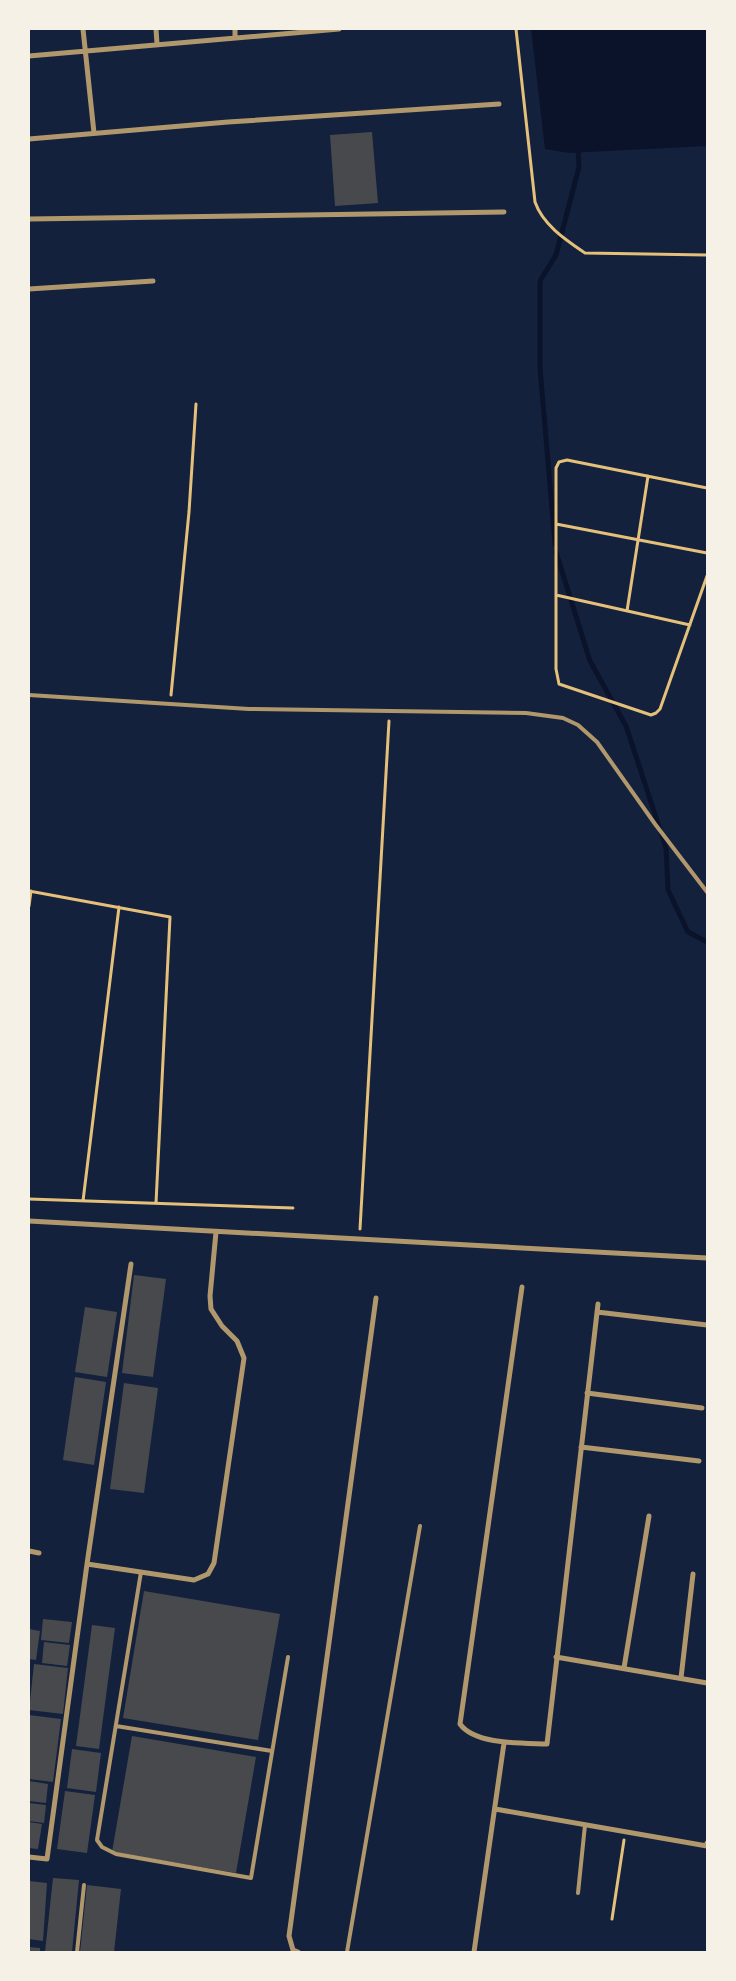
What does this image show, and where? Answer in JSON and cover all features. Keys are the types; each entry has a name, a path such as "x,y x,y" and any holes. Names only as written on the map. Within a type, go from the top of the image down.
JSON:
{"street":[{"path":"83,29 94,133"},
{"path":"156,29 157,44"},
{"path":"234,29 235,37"},
{"path":"29,56 309,30 339,29"},
{"path":"29,138 228,122 499,104"},
{"path":"29,219 504,212"},
{"path":"29,289 153,281"},
{"path":"29,1222 707,1258"},
{"path":"87,1564 194,1580 208,1574 214,1563 244,1358 237,1341 222,1326 211,1309 210,1296 216,1232"},
{"path":"29,1857 47,1858 87,1564 131,1264"},
{"path":"522,1287 460,1724 466,1732 504,1743 547,1744 598,1304"},
{"path":"298,1952 293,1950 289,1936 376,1298"},
{"path":"597,1312 707,1325"},
{"path":"587,1393 702,1408"},
{"path":"581,1446 699,1461"},
{"path":"624,1668 649,1516"},
{"path":"29,1551 39,1553"},
{"path":"681,1678 693,1574"},
{"path":"556,1657 707,1683"},
{"path":"474,1952 504,1743"},
{"path":"495,1809 707,1846 707,1843"}],"lane":[{"path":"29,695 249,709 526,713 564,718 578,725 597,742 667,841 707,892"},
{"path":"347,1952 420,1526"},
{"path":"141,1572 97,1840 102,1847 116,1854 251,1878 288,1657"},
{"path":"116,1726 272,1751"},
{"path":"578,1893 585,1825"},
{"path":"77,1952 84,1884"}],"path":[{"path":"516,29 535,202 540,216 568,242 585,253 707,255"},
{"path":"170,704 189,512 196,404"},
{"path":"707,488 568,460 559,462 556,468 556,668 559,684 651,715 656,713 660,709 707,576"},
{"path":"627,610 648,476"},
{"path":"556,524 707,553"},
{"path":"556,594 690,625"},
{"path":"360,1239 389,711"},
{"path":"29,906 30,891 170,917 156,1203"},
{"path":"83,1201 119,908"},
{"path":"29,1199 294,1208"},
{"path":"612,1919 625,1832"}],"water":[{"path":"531,29 707,29 707,146 569,153 545,149"}],"building":[{"path":"372,132 378,203 335,206 330,135"},
{"path":"134,1275 166,1279 153,1377 122,1373"},
{"path":"85,1307 117,1312 107,1377 75,1372"},
{"path":"75,1377 106,1382 94,1465 63,1460"},
{"path":"124,1383 158,1388 144,1493 110,1489"},
{"path":"144,1591 280,1614 258,1740 123,1718"},
{"path":"43,1619 72,1622 69,1643 41,1640"},
{"path":"92,1625 115,1628 99,1749 76,1746"},
{"path":"29,1629 40,1631 36,1660 29,1659"},
{"path":"44,1642 70,1645 67,1666 42,1663"},
{"path":"34,1664 68,1668 63,1714 29,1710"},
{"path":"29,1715 61,1719 53,1782 29,1779"},
{"path":"132,1736 256,1757 236,1873 112,1852"},
{"path":"72,1749 101,1753 96,1792 67,1788"},
{"path":"29,1781 48,1784 46,1803 29,1801"},
{"path":"65,1791 95,1795 87,1853 57,1849"},
{"path":"29,1803 46,1805 44,1823 29,1821"},
{"path":"29,1822 42,1824 38,1849 29,1848"},
{"path":"53,1878 79,1880 72,1952 45,1952"},
{"path":"29,1881 47,1883 43,1941 29,1939"},
{"path":"87,1885 121,1889 114,1952 80,1952"},
{"path":"29,1947 40,1948 40,1952 29,1952"}],"waterway":[{"path":"555,544 540,368 540,281 556,255 579,167 578,148"},
{"path":"556,552 590,661 626,726 666,848 668,890 688,932 707,942"}]}
